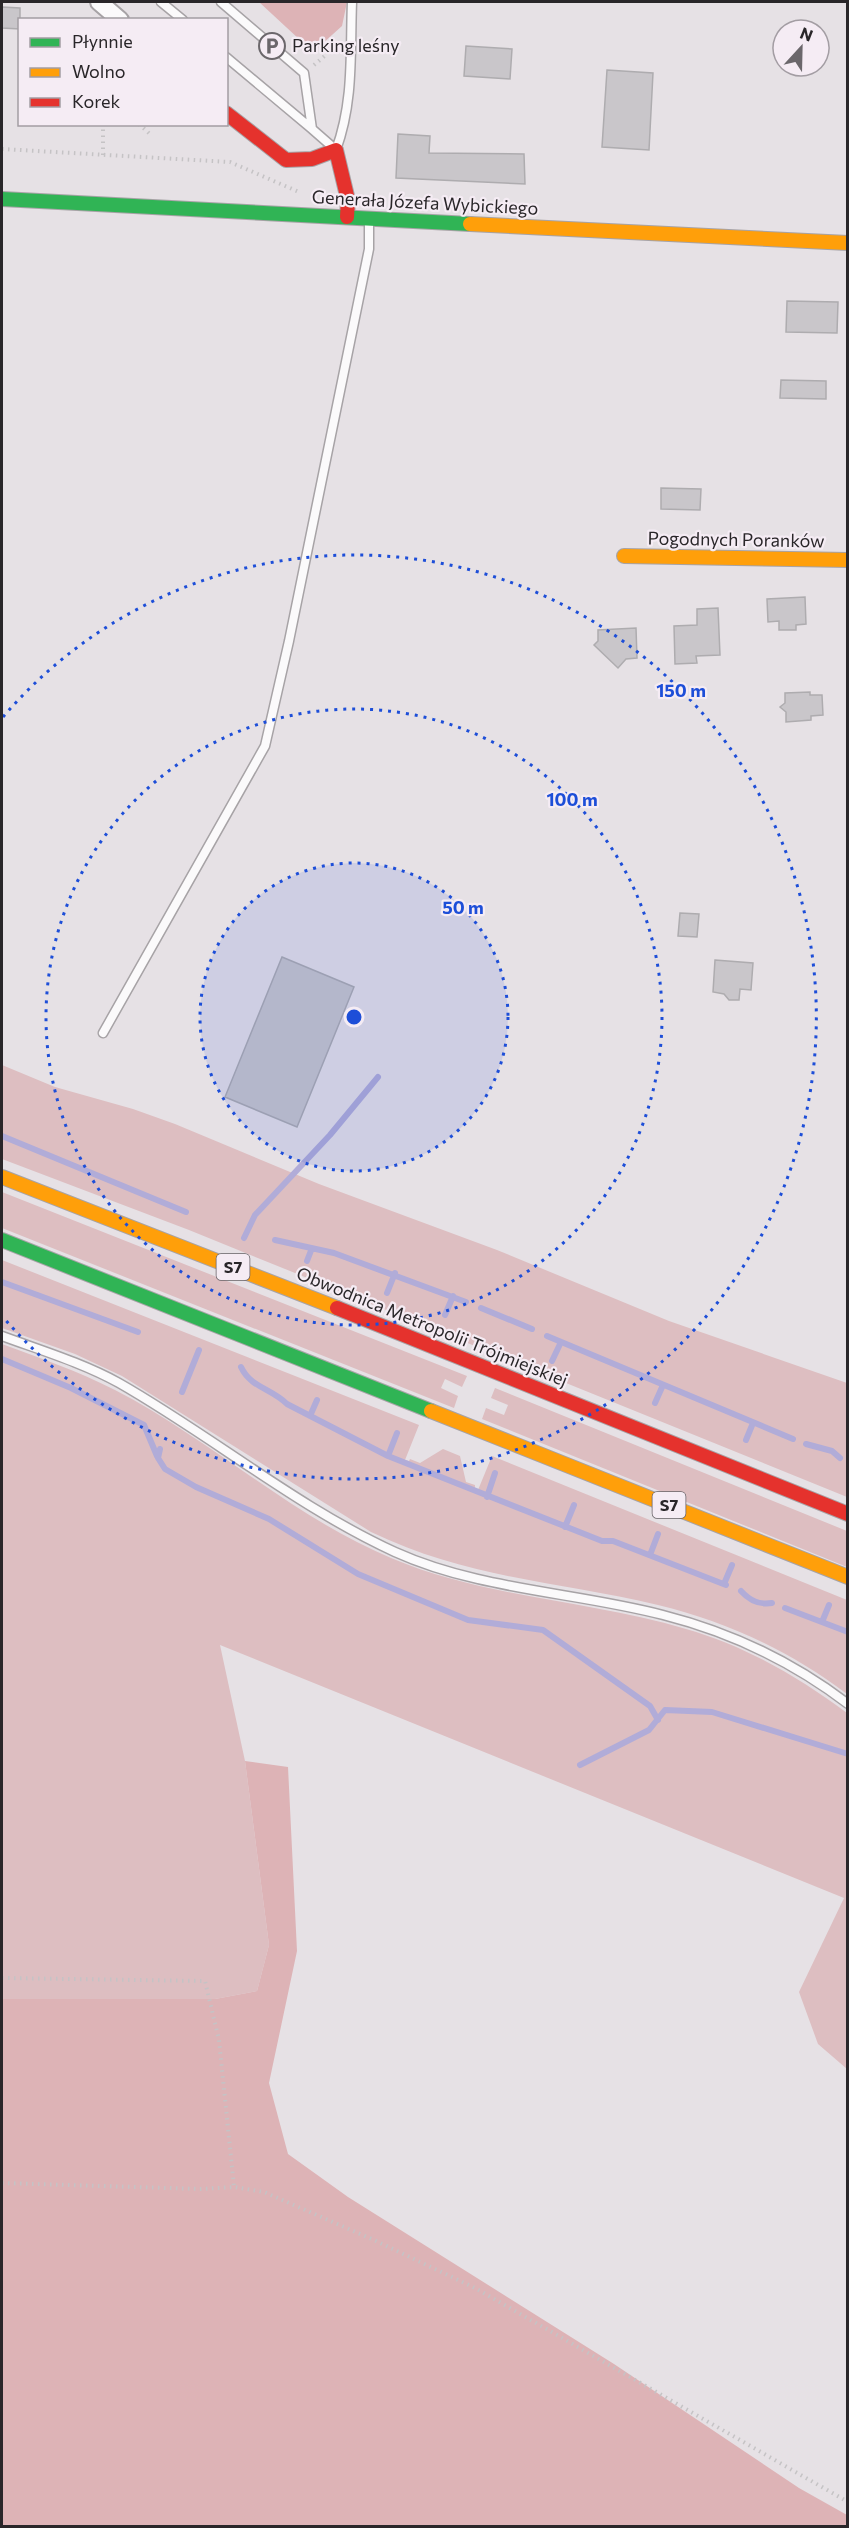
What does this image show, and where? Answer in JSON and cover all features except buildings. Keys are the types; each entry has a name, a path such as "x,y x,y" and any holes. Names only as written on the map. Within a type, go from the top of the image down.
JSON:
{"main road":[{"path":"228,115 286,160 312,159 336,150 348,200 347,217"},
{"name":"Generała Józefa Wybickiego","path":"2,199 848,243"},
{"name":"Pogodnych Poranków","path":"624,556 848,560"},
{"name":"Obwodnica Metropolii Trójmiejskiej","path":"2,1177 464,1359 848,1514"},
{"name":"S7","path":"2,1240 439,1412 848,1577"}],"street":[{"path":"99,2 118,18"}],"lane":[{"path":"162,2 181,18"},
{"path":"221,2 304,73 312,129"},
{"path":"228,59 336,150 346,122 349,101 352,2"},
{"path":"103,1033 265,746 289,641 366,260 369,218"},
{"path":"2,1336 117,1382 328,1516 395,1551 472,1578 661,1614 703,1626 767,1652 824,1686 848,1704"}],"path":[{"path":"304,73 327,54 338,36 351,29"},
{"path":"103,155 104,126"},
{"path":"141,126 151,135"},
{"path":"2,149 230,162 309,196"},
{"path":"2,1978 205,1981 219,2040 234,2187"},
{"path":"2,2183 201,2189 234,2187 264,2192 374,2240 484,2294 848,2502"}],"shaded area":[{"path":"259,2 347,2 342,26 313,52"},
{"path":"2,1065 55,1087 133,1109 175,1124 319,1184 497,1250 669,1321 847,1383 847,1497 189,1230 2,1159"},
{"path":"2,1192 467,1376 462,1387 445,1379 441,1388 458,1396 454,1408 2,1228"},
{"path":"2,1260 419,1425 405,1460 410,1459 420,1463 443,1449 460,1456 466,1482 475,1485 478,1490 492,1456 847,1600 847,1694 781,1651 709,1620 658,1605 513,1577 443,1560 407,1548 371,1532 122,1376 75,1354 2,1328"},
{"path":"2,1344 115,1390 184,1431 319,1521 391,1558 463,1582 649,1619 708,1636 771,1664 810,1687 847,1713 847,2069 818,2044 799,1992 844,1898 220,1645 245,1761 269,1945 257,1991 215,1999 2,1999"},
{"path":"495,1388 847,1531 847,1567 482,1419 486,1408 504,1415 508,1405 491,1398"},
{"path":"245,1761 288,1767 297,1951 269,2083 288,2154 348,2197 614,2364 799,2488 847,2515 847,2526 2,2526 2,1999 215,1999 257,1991 269,1945"}],"waterway":[{"path":"244,1238 255,1215 330,1135 378,1077"},
{"path":"2,1136 186,1212"},
{"path":"275,1240 334,1253 466,1302"},
{"path":"307,1261 312,1248"},
{"path":"387,1293 395,1273"},
{"path":"2,1282 138,1332"},
{"path":"445,1315 453,1296"},
{"path":"481,1308 532,1329"},
{"path":"547,1336 793,1439"},
{"path":"552,1361 561,1342"},
{"path":"182,1392 199,1350"},
{"path":"2,1359 71,1388 144,1425 157,1456"},
{"path":"241,1367 256,1384 287,1404 388,1456 602,1541 613,1541 726,1585"},
{"path":"655,1403 663,1385"},
{"path":"310,1416 317,1400"},
{"path":"746,1440 753,1423"},
{"path":"388,1456 397,1433"},
{"path":"806,1444 832,1451 840,1458"},
{"path":"160,1449 158,1458 165,1469 196,1487 269,1519 358,1574 468,1620 543,1630 650,1706 658,1720"},
{"path":"487,1497 495,1473"},
{"path":"565,1527 574,1505"},
{"path":"650,1555 658,1534"},
{"path":"724,1584 732,1565"},
{"path":"741,1591 755,1602 772,1603"},
{"path":"822,1622 829,1605"},
{"path":"785,1608 848,1632"},
{"path":"580,1765 649,1730 665,1710 712,1712 848,1754"}],"traffic: fast":[{"path":"2,199 470,224"},
{"path":"2,1240 431,1411"}],"traffic: slow":[{"path":"470,224 848,243"},
{"path":"624,556 848,560"},
{"path":"2,1177 337,1308"},
{"path":"431,1411 848,1577"}],"traffic: jam":[{"path":"228,115 286,160 312,159 336,150 348,200 347,217"},
{"path":"337,1308 848,1514"}],"place":[{"name":"Parking leśny","path":"272,46"}]}
